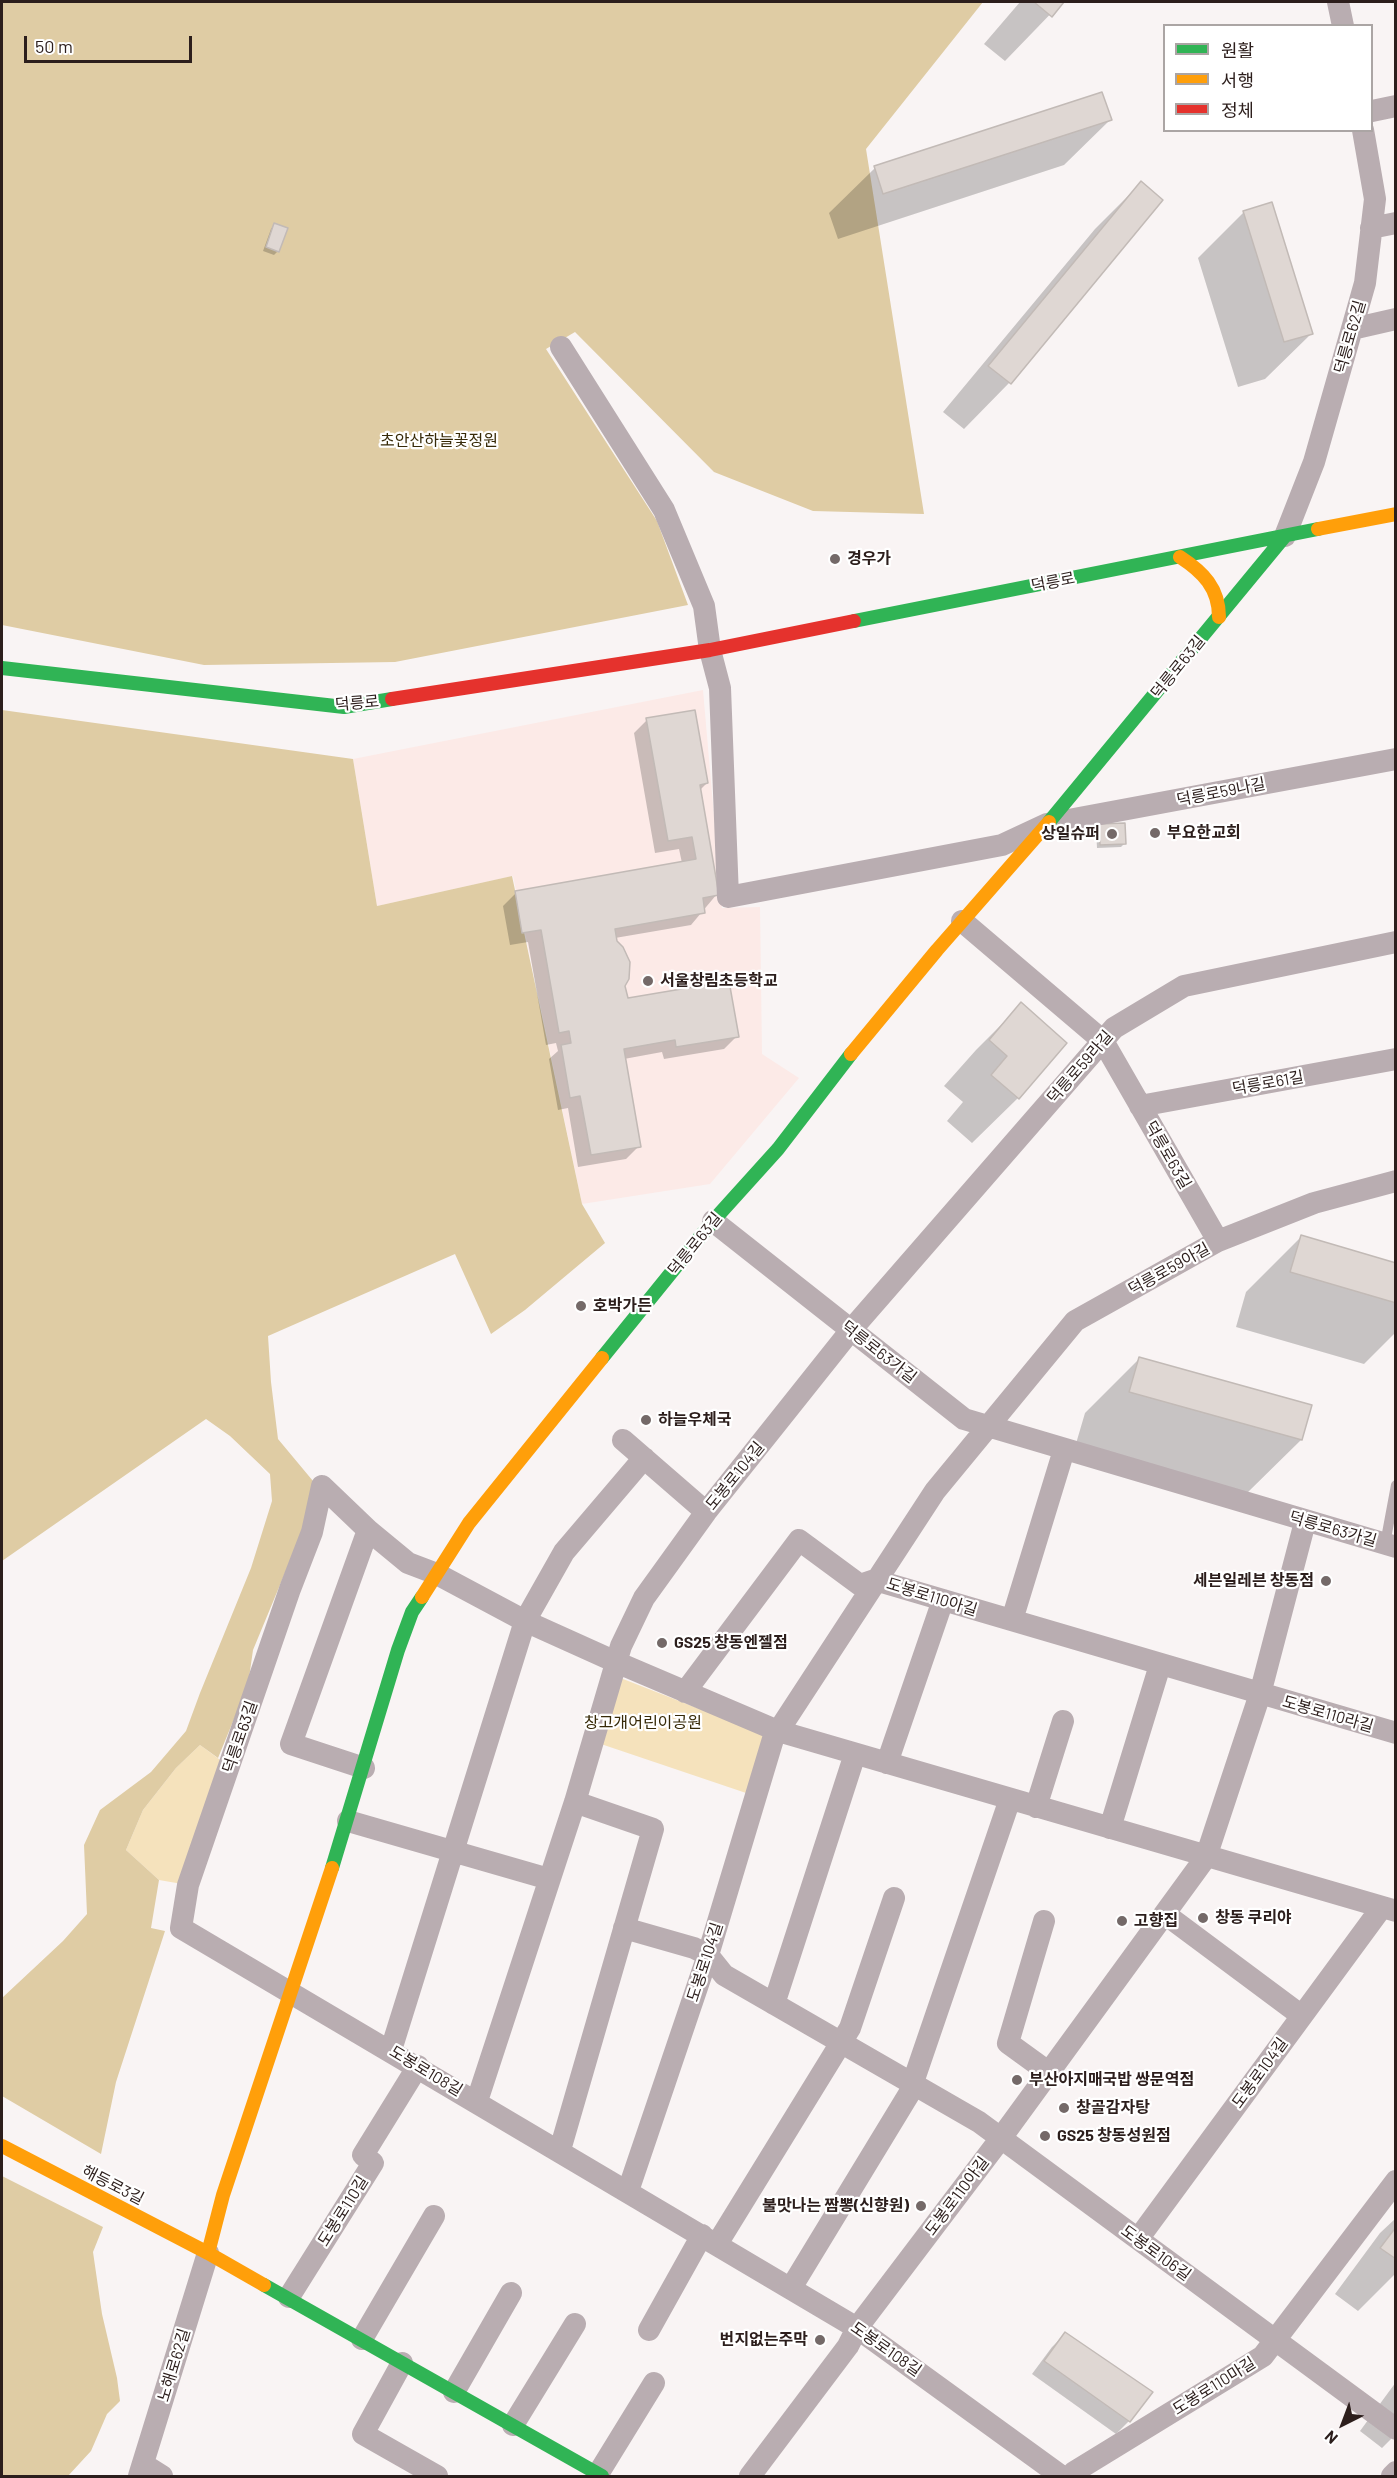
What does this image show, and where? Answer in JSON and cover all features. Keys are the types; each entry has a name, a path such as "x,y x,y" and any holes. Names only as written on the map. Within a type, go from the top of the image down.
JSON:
{"street":[{"path":"1338,2 1343,24"},
{"path":"1373,111 1395,106"},
{"name":"덕릉로62길","path":"1285,536 1314,462 1365,283 1375,199 1362,132"},
{"path":"1371,228 1395,223"},
{"path":"1352,329 1395,319"},
{"path":"561,347 664,510 704,606 710,650"},
{"name":"덕릉로","path":"2,668 344,707 710,650 1395,513"},
{"name":"덕릉로63길","path":"208,2253 223,2195 348,1821 398,1650 412,1612 469,1523 713,1221 778,1149 818,1095 962,921 1047,824 1285,536"},
{"path":"1180,557 1198,569 1212,585 1220,602 1219,617"},
{"name":"덕릉로63길","path":"710,650 720,688 728,897 1002,845 1047,824"},
{"name":"덕릉로59나길","path":"1047,824 1395,759"},
{"name":"덕릉로63길","path":"962,921 1103,1041 1218,1241"},
{"name":"덕릉로59라길","path":"851,1330 1114,1028 1184,986 1395,942"},
{"name":"덕릉로61길","path":"1140,1106 1395,1059"},
{"name":"덕릉로59아길","path":"987,1427 1075,1322 1218,1241 1314,1203 1395,1181"},
{"name":"덕릉로63가길","path":"713,1221 964,1419 1390,1546"},
{"name":"도봉로104길","path":"477,2101 575,1802 616,1662 644,1598 706,1512 851,1330"},
{"name":"도봉로104길","path":"628,2191 708,1955 773,1739 935,1491 987,1427"},
{"path":"623,1440 706,1512"},
{"path":"1012,1620 1064,1450"},
{"path":"391,2050 455,1852 525,1621 564,1552 644,1458"},
{"name":"덕릉로63길","path":"291,1992 181,1928 188,1885 290,1589 312,1532 322,1486 368,1530 408,1563 437,1574"},
{"name":"도봉로110아길","path":"750,2476 1206,1857 1260,1694 1305,1521"},
{"path":"364,1768 291,1744 368,1530"},
{"name":"도봉로110아길","path":"685,1692 799,1540 860,1585 875,1580 1260,1694"},
{"name":"도봉로104길","path":"437,1574 525,1621 778,1731 1389,1909 1302,2016 1138,2240"},
{"path":"887,1763 944,1600"},
{"path":"1110,1828 1160,1665"},
{"name":"도봉로110라길","path":"1260,1694 1395,1733"},
{"path":"1036,1807 1063,1721"},
{"path":"774,2004 855,1754"},
{"path":"791,2288 909,2094 1010,1800"},
{"path":"560,2150 653,1830 575,1802"},
{"path":"348,1821 549,1879"},
{"path":"649,2330 842,2043 850,2028 894,1898"},
{"path":"1165,1914 1302,2016"},
{"path":"1044,1921 1008,2043 1048,2072"},
{"path":"624,1928 694,1948 708,1955"},
{"name":"도봉로106길","path":"708,1955 724,1975 979,2122 1395,2429"},
{"name":"도봉로108길","path":"291,1992 857,2328 1061,2476"},
{"name":"도봉로110길","path":"289,2297 373,2163 363,2155 418,2067"},
{"name":"해등로3길","path":"2,2146 208,2253"},
{"name":"도봉로110마길","path":"1073,2476 1074,2472 1263,2356 1395,2181"},
{"path":"362,2339 434,2216"},
{"path":"208,2253 600,2475 654,2383"},
{"name":"노해로62길","path":"141,2470 208,2253"},
{"path":"454,2392 511,2293"},
{"path":"513,2425 575,2324"},
{"path":"402,2363 363,2434 437,2476"},
{"path":"141,2470 162,2476"},
{"path":"1392,2476 1395,2472"}],"lane":[{"path":"1390,1546 1395,1485"}],"shaded area":[{"name":"서울창림초등학교","path":"703,690 722,908 760,907 762,1054 799,1078 710,1184 582,1204 513,876 377,906 353,759"}],"green space":[{"name":"초안산하늘꽃정원","path":"2,2 983,2 866,149 924,514 813,511 714,472 575,332 546,349 657,521 688,605 395,662 204,665 2,625"},
{"path":"2,710 353,759 377,906 512,876 582,1204 605,1243 525,1310 491,1334 455,1254 268,1336 278,1439 313,1481 304,1527 253,1650 248,1685 218,1758 200,1745 176,1768 143,1810 126,1850 159,1880 151,1928 165,1931 116,2082 101,2154 2,2096 2,1998 63,1941 87,1914 84,1845 100,1810 151,1772 186,1731 251,1568 272,1501 270,1474 230,1436 206,1419 2,1561"},
{"name":"창고개어린이공원","path":"618,1677 766,1735 749,1794 598,1743"},
{"path":"200,1745 227,1765 188,1885 159,1880 126,1850 143,1810 176,1768"},
{"path":"2,2176 103,2227 93,2252 102,2314 120,2401 107,2414 91,2451 68,2476 2,2476"}],"building":[{"path":"1034,2 1064,2 1052,17"},
{"path":"1102,92 1112,120 883,194 874,166"},
{"path":"1141,181 1163,200 1011,384 988,366"},
{"path":"1272,202 1313,334 1284,342 1243,211"},
{"path":"274,223 288,228 279,252 266,247"},
{"path":"695,710 708,783 700,785 719,895 703,898 705,913 615,929 617,941 623,947 630,962 629,979 625,986 628,998 729,981 739,1037 676,1047 675,1040 624,1049 641,1147 591,1155 580,1096 570,1098 561,1045 571,1043 569,1031 559,1033 541,930 522,933 515,891 696,859 692,837 668,841 646,718"},
{"name":"상일슈퍼","path":"1125,823 1126,844 1100,845 1099,824"},
{"path":"1021,1002 1067,1043 1019,1099 991,1075 1007,1056 989,1040"},
{"path":"1301,1235 1396,1263 1396,1303 1290,1272"},
{"path":"1139,1357 1312,1405 1302,1440 1129,1392"},
{"path":"1396,2227 1396,2259 1380,2248"},
{"path":"1065,2332 1153,2392 1130,2422 1044,2361"}],"traffic: fast":[{"path":"854,621 1318,529"},
{"path":"1049,822 1285,536"},
{"path":"2,668 344,707 392,699"},
{"path":"602,1358 713,1221 778,1149 851,1054"},
{"path":"332,1868 398,1650 412,1612 422,1597"},
{"path":"264,2285 602,2476"}],"traffic: slow":[{"path":"1318,529 1396,514"},
{"path":"1180,557 1196,569 1213,589 1219,617"},
{"path":"851,1054 937,950 1049,822"},
{"path":"422,1597 469,1523 602,1358"},
{"path":"208,2253 223,2195 332,1868"},
{"path":"2,2146 208,2253 264,2285"}],"traffic: jam":[{"path":"392,699 710,650 854,621"}],"place":[{"name":"경우가","path":"835,559"},
{"name":"부요한교회","path":"1155,833"},
{"name":"상일슈퍼","path":"1112,834"},
{"name":"서울창림초등학교","path":"648,981"},
{"name":"호박가든","path":"581,1306"},
{"name":"하늘우체국","path":"646,1420"},
{"name":"세븐일레븐 창동점","path":"1326,1581"},
{"name":"GS25 창동엔젤점","path":"662,1643"},
{"name":"창동 쿠리야","path":"1203,1918"},
{"name":"고향집","path":"1122,1921"},
{"name":"부산아지매국밥 쌍문역점","path":"1017,2080"},
{"name":"창골감자탕","path":"1064,2108"},
{"name":"GS25 창동성원점","path":"1045,2136"},
{"name":"불맛나는 짬뽕(신향원)","path":"921,2206"},
{"name":"번지없는주막","path":"820,2340"}]}
